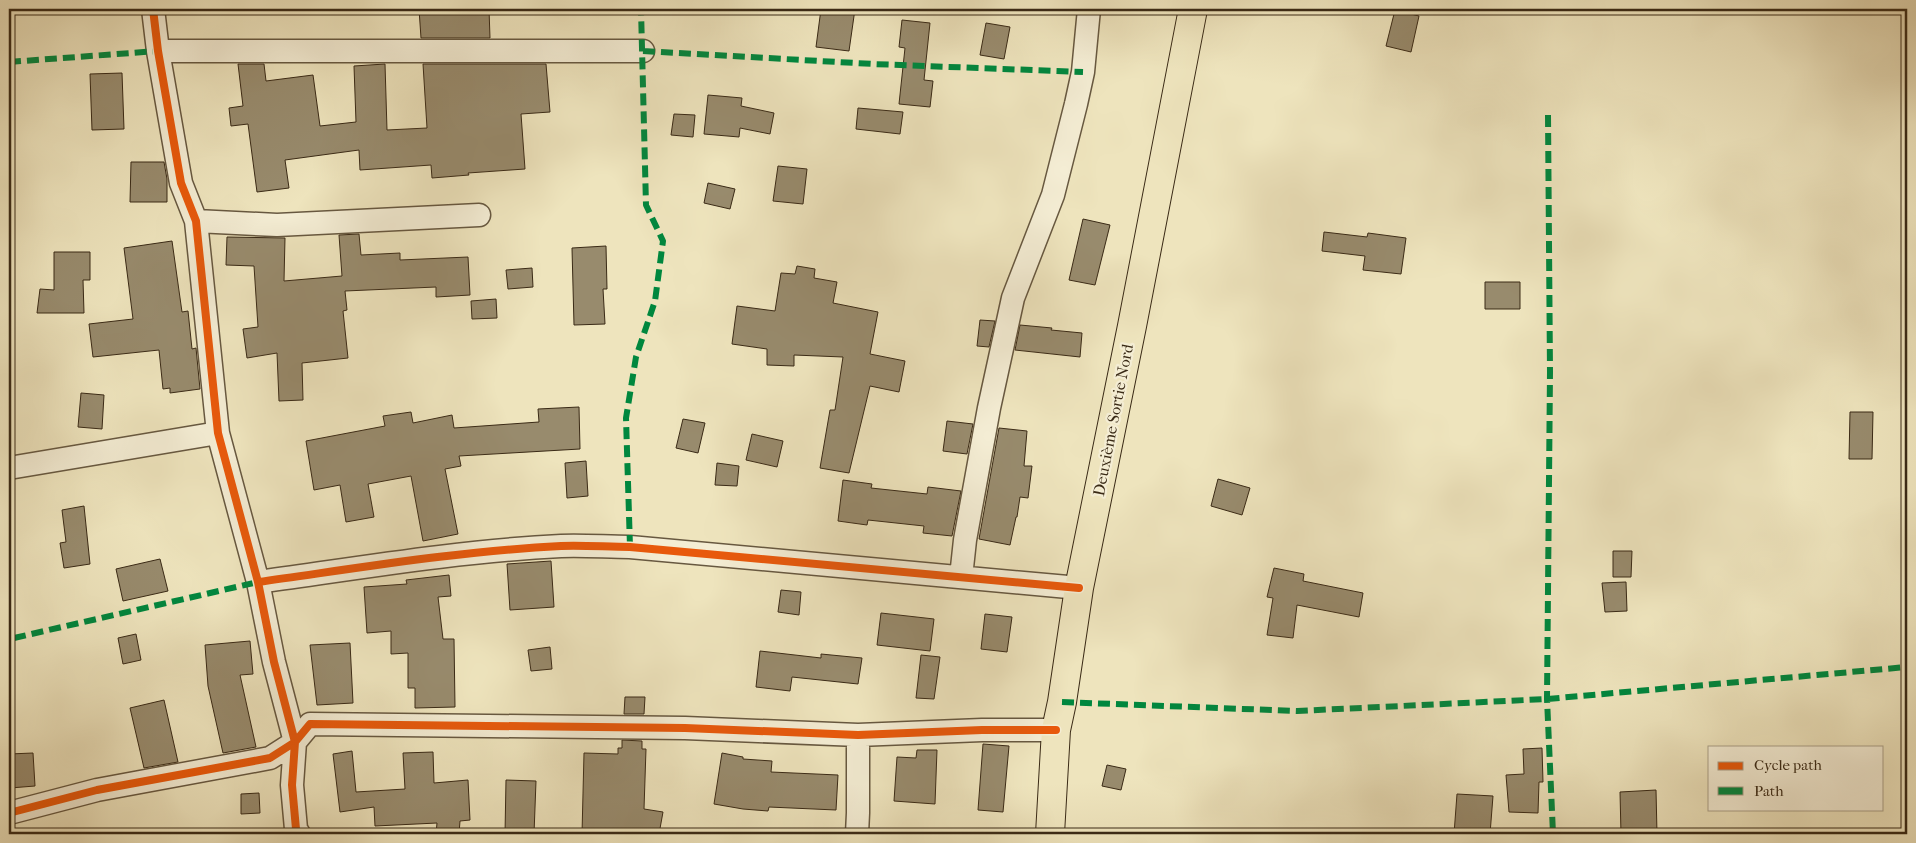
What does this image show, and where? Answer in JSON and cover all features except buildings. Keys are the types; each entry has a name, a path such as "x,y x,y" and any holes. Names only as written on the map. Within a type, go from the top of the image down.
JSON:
{"main road":[{"name":"Deuxième Sortie Nord","path":"1050,834 1056,730 1079,588 1193,9"}],"street":[{"path":"154,9 158,51 181,183 196,221 218,433 258,582 274,662 295,742 292,784 296,829 299,834"},
{"path":"961,577 965,540 989,408 1013,298 1055,186 1076,104 1082,72 1089,9"},
{"path":"158,51 642,51"},
{"path":"196,221 277,225 479,215"},
{"path":"9,468 218,433"},
{"path":"258,582 455,555 508,549 564,546 630,547 1079,588"},
{"path":"9,813 97,790 270,758 295,742 310,724 685,728 858,735 982,730 1056,730"},
{"path":"857,834 858,735"}],"marked path":[{"path":"630,547 626,418 636,357 655,301 663,241 646,205 641,9"},
{"path":"9,62 158,51"},
{"path":"643,51 873,64 1083,72"},
{"path":"1548,115 1550,372 1547,699 1553,834"},
{"path":"14,638 258,582"},
{"path":"1062,702 1297,711 1547,699 1907,667"}],"cycle path":[{"path":"153,9 158,51 181,183 196,221 218,433 258,582 274,662 295,742 292,785 296,829 299,834"},
{"path":"258,582 447,556 523,548 578,546 630,547 1079,588"},
{"path":"9,813 97,790 270,758 295,742 310,724 685,728 858,735 982,730 1056,730"}]}
